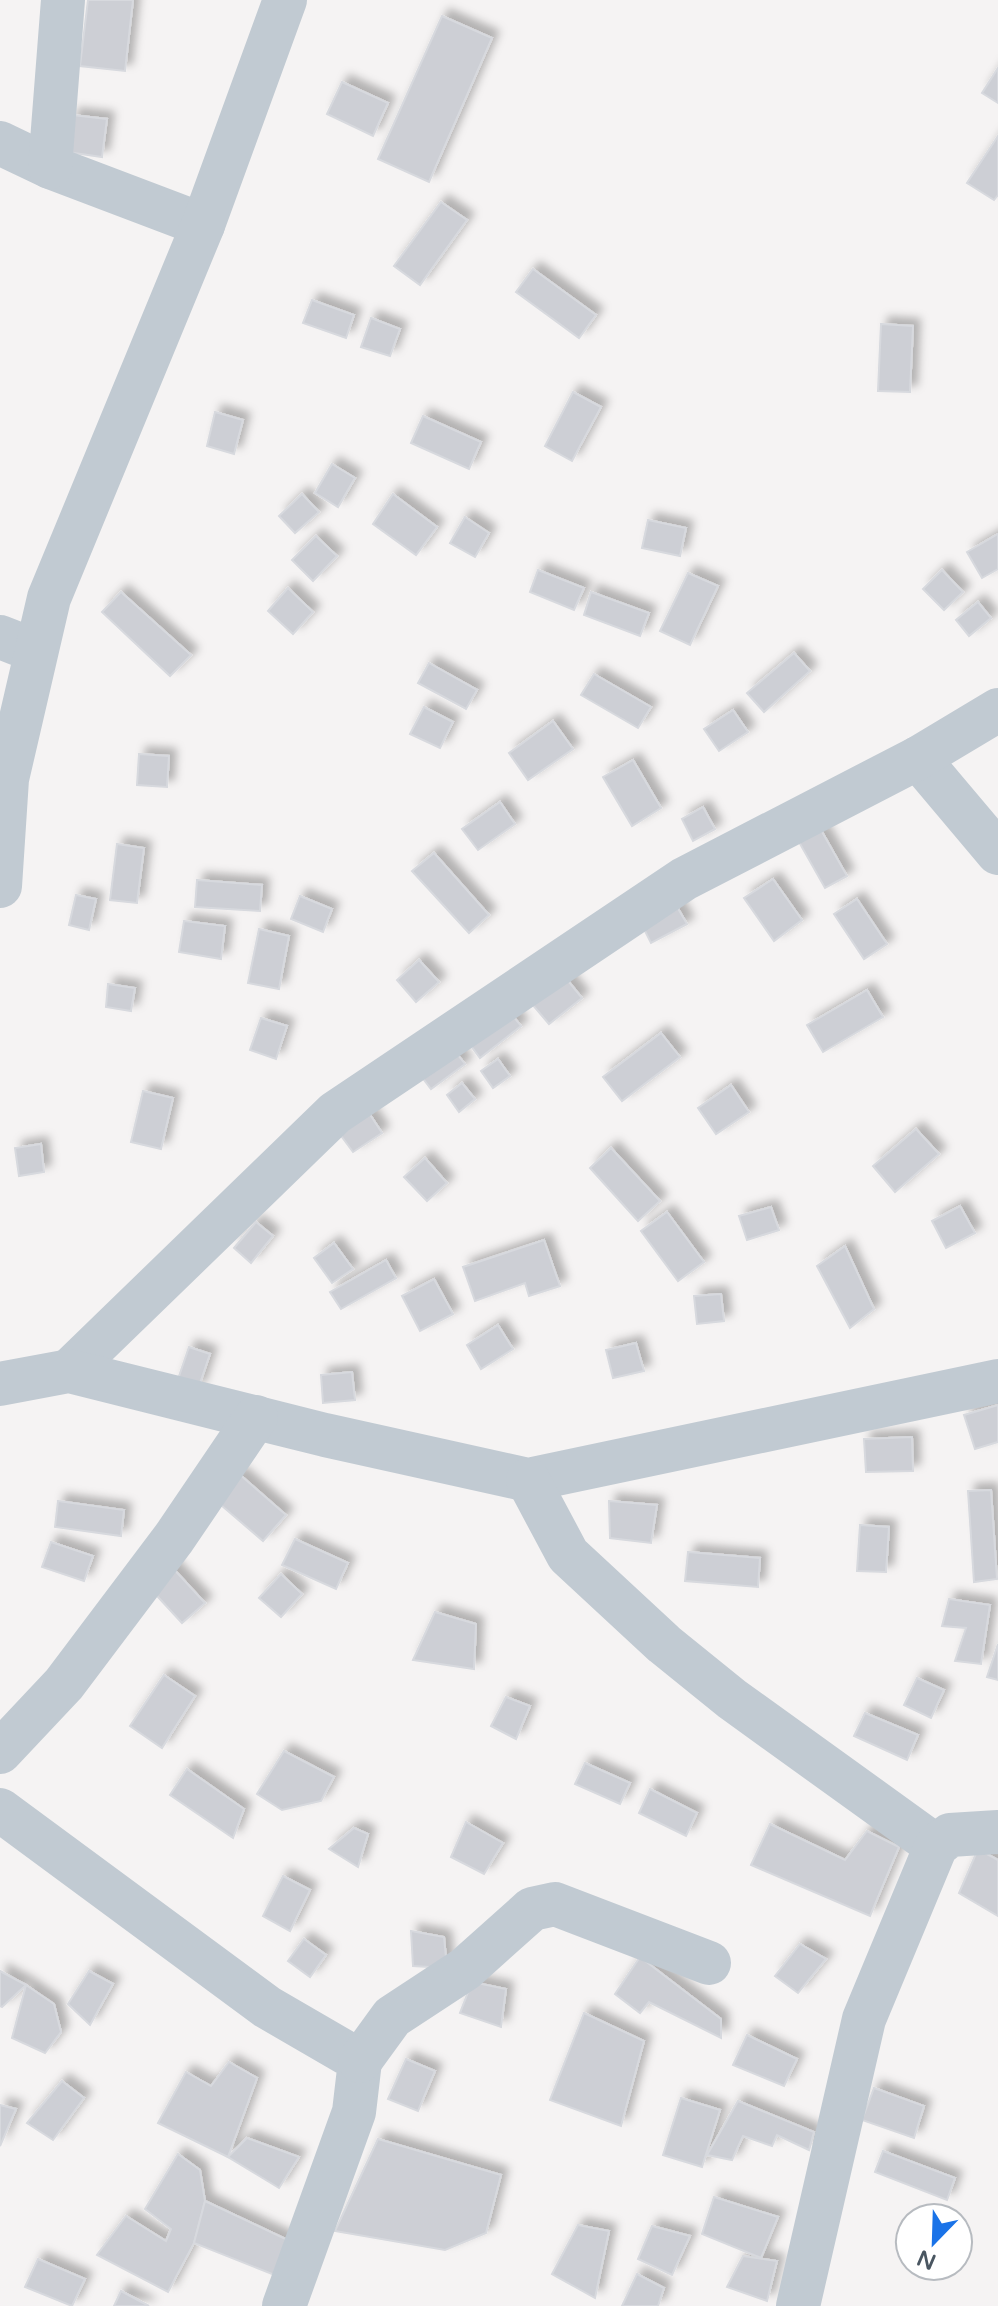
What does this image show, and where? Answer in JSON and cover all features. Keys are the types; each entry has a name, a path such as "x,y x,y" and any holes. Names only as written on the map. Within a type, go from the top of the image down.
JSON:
{"street":[{"path":"50,167 63,0"},
{"path":"0,886 18,644 49,598 203,225 285,0"},
{"path":"0,143 50,167 203,225"},
{"path":"69,1371 335,1113 684,879 918,758 998,710"},
{"path":"918,758 998,853"},
{"path":"0,1384 69,1371 528,1480 998,1381"},
{"path":"0,1752 64,1684 174,1538 256,1417"},
{"path":"528,1480 568,1555 664,1644 732,1699 936,1846"},
{"path":"0,1810 267,2007 360,2061"},
{"path":"798,2306 864,2019 936,1846 950,1835 998,1832"},
{"path":"284,2306 354,2112 360,2061 392,2017 465,1969 532,1909 555,1904 709,1963"}],"building":[{"path":"88,0 133,0 125,71 80,66"},
{"path":"442,16 492,38 429,182 378,159"},
{"path":"998,68 998,103 982,93"},
{"path":"342,82 388,103 373,136 327,114"},
{"path":"72,115 107,119 102,157 67,152"},
{"path":"998,136 998,195 994,200 967,183"},
{"path":"441,202 467,220 420,285 394,266"},
{"path":"533,269 596,315 579,338 516,292"},
{"path":"312,300 354,315 346,338 303,323"},
{"path":"371,318 400,329 390,356 361,347"},
{"path":"881,324 913,326 910,392 878,391"},
{"path":"573,392 601,407 572,461 545,446"},
{"path":"215,412 243,420 234,454 207,446"},
{"path":"423,416 481,442 469,469 411,443"},
{"path":"332,464 355,478 338,507 315,493"},
{"path":"302,494 319,512 295,533 279,516"},
{"path":"393,494 437,527 416,555 373,524"},
{"path":"465,517 489,533 475,557 450,543"},
{"path":"648,520 686,528 680,556 642,548"},
{"path":"998,534 998,569 982,578 967,552"},
{"path":"316,536 337,556 313,581 292,560"},
{"path":"538,570 584,588 574,610 530,592"},
{"path":"942,570 963,592 944,610 923,589"},
{"path":"688,573 718,586 690,645 660,631"},
{"path":"288,588 313,612 293,634 268,611"},
{"path":"121,592 191,655 170,676 102,612"},
{"path":"591,592 649,613 640,636 584,615"},
{"path":"978,602 991,618 969,636 956,620"},
{"path":"794,653 810,671 764,712 747,693"},
{"path":"429,663 477,690 466,709 418,683"},
{"path":"594,674 651,707 638,728 581,695"},
{"path":"424,707 453,722 440,748 410,734"},
{"path":"733,710 748,732 719,751 704,729"},
{"path":"553,721 573,749 528,780 509,753"},
{"path":"139,754 169,756 167,787 137,785"},
{"path":"633,760 661,808 632,826 603,777"},
{"path":"500,802 515,824 478,850 462,829"},
{"path":"703,807 715,829 693,841 682,819"},
{"path":"821,830 847,876 825,888 799,842"},
{"path":"117,844 144,848 137,903 110,900"},
{"path":"434,853 489,915 469,933 412,871"},
{"path":"773,879 802,920 774,941 744,898"},
{"path":"197,880 262,885 260,911 195,907"},
{"path":"76,895 96,899 89,930 69,925"},
{"path":"300,896 332,909 323,932 291,919"},
{"path":"857,899 887,944 864,959 834,914"},
{"path":"676,905 687,924 651,943 641,923"},
{"path":"184,921 225,926 221,959 179,952"},
{"path":"259,929 289,936 279,989 248,983"},
{"path":"419,960 439,982 416,1002 397,980"},
{"path":"565,977 582,998 549,1024 531,1003"},
{"path":"108,984 135,988 131,1011 106,1007"},
{"path":"867,990 883,1017 823,1052 807,1025"},
{"path":"509,1011 521,1026 480,1058 468,1042"},
{"path":"261,1018 287,1026 276,1059 250,1050"},
{"path":"661,1033 680,1057 622,1101 603,1077"},
{"path":"451,1046 465,1064 431,1089 418,1072"},
{"path":"498,1059 510,1076 493,1088 481,1071"},
{"path":"462,1083 475,1099 459,1112 447,1095"},
{"path":"731,1085 749,1112 716,1134 698,1108"},
{"path":"143,1091 173,1098 161,1149 131,1142"},
{"path":"369,1113 382,1133 353,1152 339,1133"},
{"path":"916,1129 939,1154 895,1192 873,1166"},
{"path":"41,1144 44,1172 19,1176 15,1148"},
{"path":"611,1148 660,1201 638,1221 590,1168"},
{"path":"425,1158 447,1183 427,1201 404,1177"},
{"path":"960,1206 975,1233 946,1248 932,1221"},
{"path":"771,1207 779,1230 747,1240 739,1216"},
{"path":"667,1212 704,1262 678,1281 641,1231"},
{"path":"256,1222 273,1236 251,1263 234,1248"},
{"path":"544,1240 560,1286 529,1296 525,1283 475,1301 463,1267"},
{"path":"334,1243 353,1269 332,1283 314,1258"},
{"path":"845,1246 874,1309 850,1328 817,1266"},
{"path":"386,1260 396,1278 341,1309 330,1292"},
{"path":"434,1279 453,1314 420,1331 402,1296"},
{"path":"721,1294 724,1321 697,1324 694,1296"},
{"path":"498,1325 513,1349 481,1369 467,1345"},
{"path":"636,1343 644,1371 613,1378 606,1350"},
{"path":"189,1347 210,1354 198,1389 177,1382"},
{"path":"352,1372 355,1400 323,1403 321,1375"},
{"path":"998,1405 998,1442 975,1449 964,1415"},
{"path":"912,1437 913,1471 866,1472 864,1439"},
{"path":"238,1473 286,1515 263,1541 215,1500"},
{"path":"991,1490 997,1579 974,1582 968,1491"},
{"path":"58,1501 124,1510 121,1536 55,1527"},
{"path":"609,1501 657,1505 651,1543 610,1538"},
{"path":"860,1525 889,1527 886,1572 857,1571"},
{"path":"295,1539 348,1563 336,1589 282,1565"},
{"path":"51,1542 93,1556 84,1581 42,1567"},
{"path":"688,1552 760,1558 758,1587 685,1581"},
{"path":"170,1565 205,1603 182,1623 147,1585"},
{"path":"281,1574 302,1594 281,1617 259,1598"},
{"path":"949,1599 990,1605 981,1664 955,1661 966,1628 942,1626"},
{"path":"435,1612 476,1624 474,1669 413,1660"},
{"path":"998,1644 998,1680 987,1677"},
{"path":"164,1675 195,1696 162,1748 130,1726"},
{"path":"917,1678 944,1690 931,1718 904,1705"},
{"path":"506,1697 530,1706 516,1739 491,1726"},
{"path":"865,1713 918,1735 907,1760 854,1736"},
{"path":"284,1751 334,1777 321,1801 282,1810 257,1794"},
{"path":"585,1763 630,1783 620,1804 575,1784"},
{"path":"187,1769 244,1809 233,1838 170,1795"},
{"path":"650,1789 697,1813 686,1836 639,1813"},
{"path":"466,1822 503,1843 484,1874 451,1857"},
{"path":"770,1824 845,1860 867,1831 899,1847 870,1916 751,1865"},
{"path":"354,1828 368,1834 358,1867 329,1849"},
{"path":"978,1849 998,1860 998,1916 959,1893"},
{"path":"283,1876 310,1890 290,1931 263,1916"},
{"path":"411,1931 444,1937 447,1968 413,1966"},
{"path":"304,1939 326,1955 310,1977 288,1961"},
{"path":"800,1944 826,1959 798,1993 775,1976"},
{"path":"640,1957 721,2019 721,2038 649,2002 640,2013 615,1994"},
{"path":"0,1971 26,1985 2,2007 0,2006"},
{"path":"89,1971 113,1984 90,2025 68,2004"},
{"path":"472,1982 506,1989 501,2027 460,2013"},
{"path":"26,1985 54,2004 61,2032 45,2053 12,2038"},
{"path":"584,2013 644,2041 621,2126 550,2100"},
{"path":"747,2035 797,2059 784,2086 733,2065"},
{"path":"406,2059 435,2071 418,2111 388,2099"},
{"path":"229,2062 257,2078 228,2157 158,2123 186,2072 211,2086"},
{"path":"62,2081 84,2098 53,2140 27,2123"},
{"path":"874,2088 924,2106 914,2138 862,2120"},
{"path":"681,2098 720,2110 702,2167 663,2155"},
{"path":"738,2101 814,2132 809,2150 777,2135 772,2146 743,2136 732,2160 707,2155"},
{"path":"0,2105 16,2109 0,2146"},
{"path":"247,2138 299,2157 279,2188 228,2157"},
{"path":"378,2139 501,2175 486,2233 445,2250 335,2231"},
{"path":"883,2151 955,2178 947,2200 875,2172"},
{"path":"178,2154 200,2170 205,2201 194,2243 168,2292 97,2255 126,2216 166,2241 171,2229 145,2209"},
{"path":"714,2197 778,2217 761,2258 702,2234"},
{"path":"205,2201 292,2242 282,2278 194,2243"},
{"path":"578,2225 609,2231 595,2298 552,2274"},
{"path":"652,2226 690,2236 672,2275 638,2259"},
{"path":"743,2256 777,2261 767,2301 727,2287"},
{"path":"38,2259 85,2279 72,2306 25,2287"},
{"path":"637,2274 664,2288 658,2306 622,2306"},
{"path":"121,2291 149,2306 114,2306"}]}
